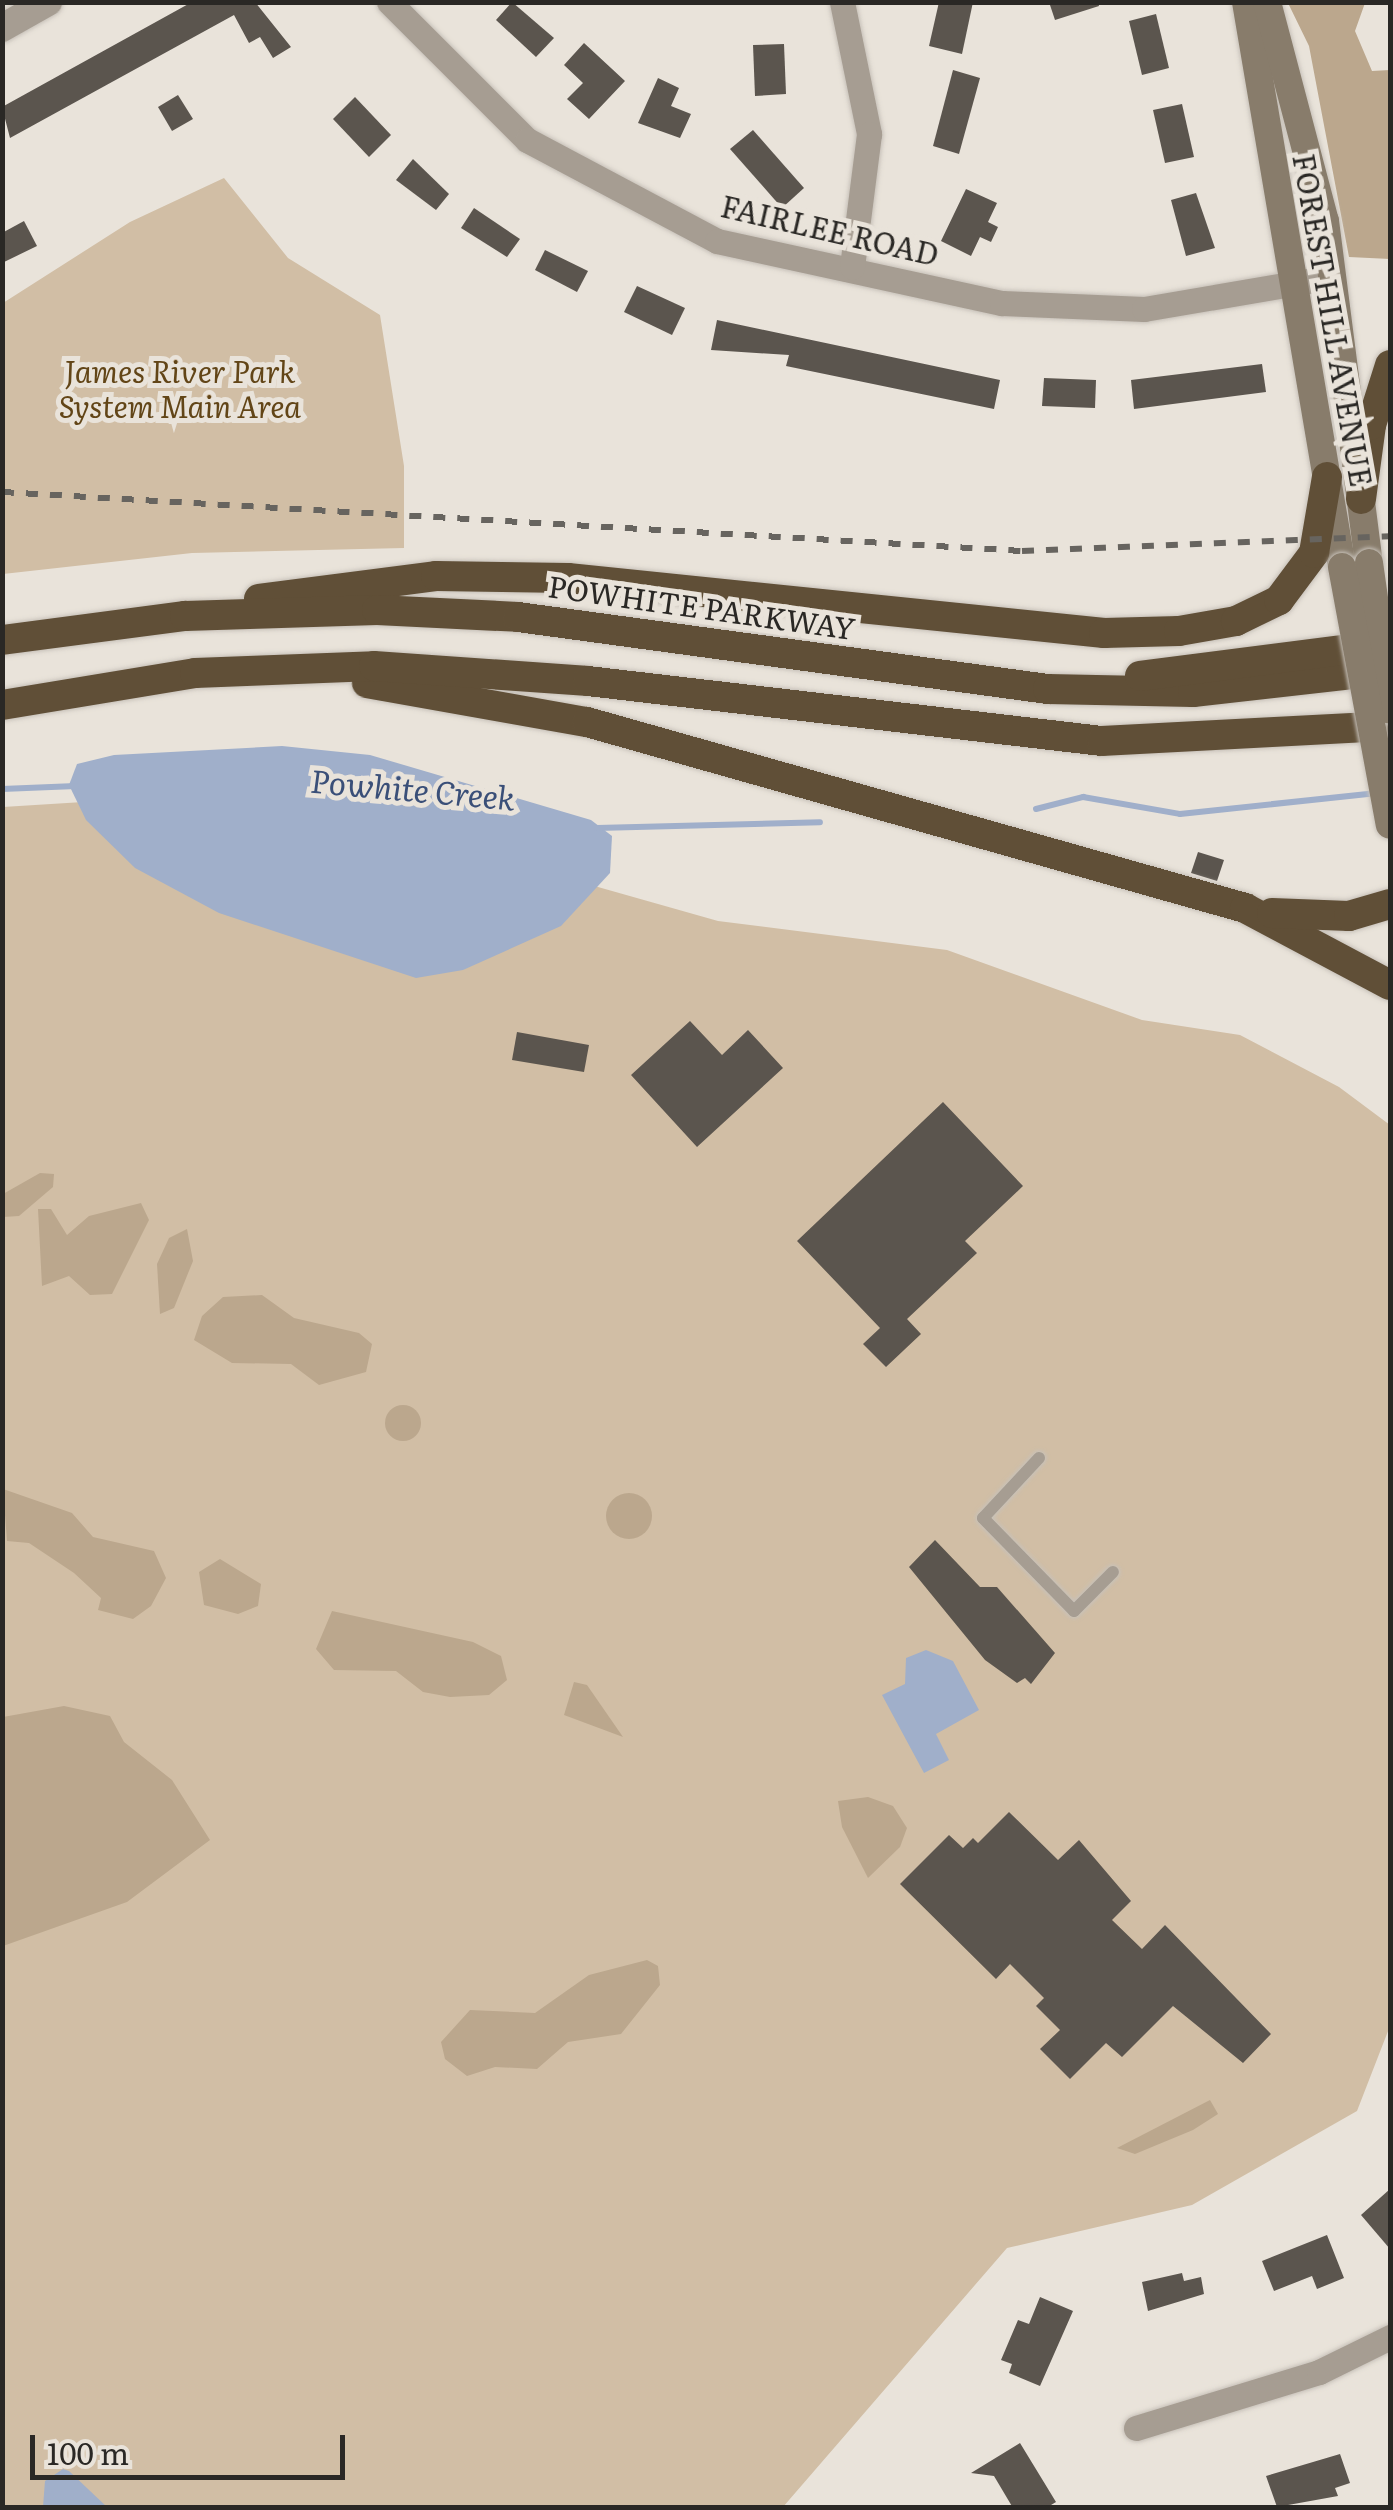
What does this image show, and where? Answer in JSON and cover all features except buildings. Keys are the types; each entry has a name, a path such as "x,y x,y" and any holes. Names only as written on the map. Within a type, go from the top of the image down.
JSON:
{"highway":[{"path":"1360,499 1371,425 1390,365"},
{"path":"185,616 307,588 520,576 1104,632 1178,631 1236,620 1278,600 1314,552 1327,477"},
{"name":"POWHITE PARKWAY","path":"2,640 185,616 376,610 518,617 1048,689 1194,692 1390,670"},
{"path":"1048,689 1390,644"},
{"path":"2,705 274,669 485,672 1102,741 1390,726"},
{"path":"274,669 588,722 1254,911 1320,918 1390,904"},
{"path":"1254,911 1390,985"}],"main road":[{"name":"FOREST HILL AVENUE","path":"1246,2 1327,477 1356,565 1390,710"},
{"name":"FOREST HILL AVENUE","path":"1267,2 1312,150 1332,277 1360,499 1356,565 1390,825"}],"street":[{"path":"2,28 48,2"},
{"name":"FAIRLEE ROAD","path":"389,2 527,140 717,241 852,266 1002,304 1144,309 1332,277"},
{"path":"842,2 869,134 852,266"},
{"path":"1136,2428 1319,2372 1390,2337"}],"lane":[{"path":"1039,1458 983,1518 1074,1611 1114,1572"}],"green space":[{"name":"James River Park System Main Area","path":"224,178 288,258 380,315 404,466 404,548 192,553 3,574 3,303 130,222"},
{"path":"83,802 460,848 718,921 947,950 1142,1020 1240,1035 1339,1087 1390,1125 1390,2026 1357,2111 1192,2205 1007,2248 783,2507 3,2508 3,807"}],"shaded area":[{"path":"1288,3 1365,3 1355,31 1372,71 1390,70 1390,259 1349,257 1309,46"},
{"path":"40,1173 54,1174 53,1187 19,1216 3,1217 3,1194"},
{"path":"141,1203 149,1220 112,1294 90,1295 69,1276 42,1286 38,1209 51,1209 67,1235 89,1216"},
{"path":"187,1229 193,1261 174,1308 160,1314 157,1264 169,1238"},
{"path":"262,1295 294,1318 359,1333 372,1344 366,1372 319,1385 291,1364 232,1363 194,1340 202,1316 223,1297"},
{"path":"403,1405 416,1410 421,1423 416,1436 403,1441 390,1436 385,1423 390,1410"},
{"path":"3,1489 72,1513 93,1537 154,1551 166,1578 151,1606 133,1619 98,1610 101,1598 74,1573 29,1543 7,1541"},
{"path":"629,1493 645,1500 652,1516 645,1532 629,1539 613,1532 606,1516 613,1500"},
{"path":"220,1559 261,1584 258,1606 238,1614 204,1605 199,1572"},
{"path":"332,1611 473,1642 501,1656 507,1680 489,1695 450,1697 423,1692 396,1671 334,1670 316,1649"},
{"path":"574,1682 587,1685 623,1737 564,1715"},
{"path":"64,1706 110,1716 124,1742 172,1780 210,1840 127,1902 3,1946 3,1717"},
{"path":"868,1797 893,1806 907,1828 900,1847 868,1878 842,1827 838,1801"},
{"path":"647,1960 658,1966 660,1985 621,2034 568,2042 537,2069 495,2067 467,2076 445,2059 441,2042 470,2010 535,2013 589,1975"},
{"path":"1210,2100 1218,2114 1193,2130 1135,2154 1117,2148"}],"water":[{"path":"282,746 370,755 591,820 612,836 610,873 561,926 463,970 416,978 219,913 135,868 86,820 69,785 77,764 114,755"},
{"path":"926,1650 953,1661 979,1710 936,1734 949,1760 924,1773 882,1695 905,1684 906,1658"},
{"path":"63,2469 107,2507 43,2507 45,2481"}],"waterway":[{"name":"Powhite Creek","path":"2,789 76,786"},
{"name":"Powhite Creek","path":"1036,809 1083,797 1180,814 1375,793"},
{"name":"Powhite Creek","path":"597,828 820,822"}],"railway":[{"path":"2,492 1022,551 1390,536"}]}
